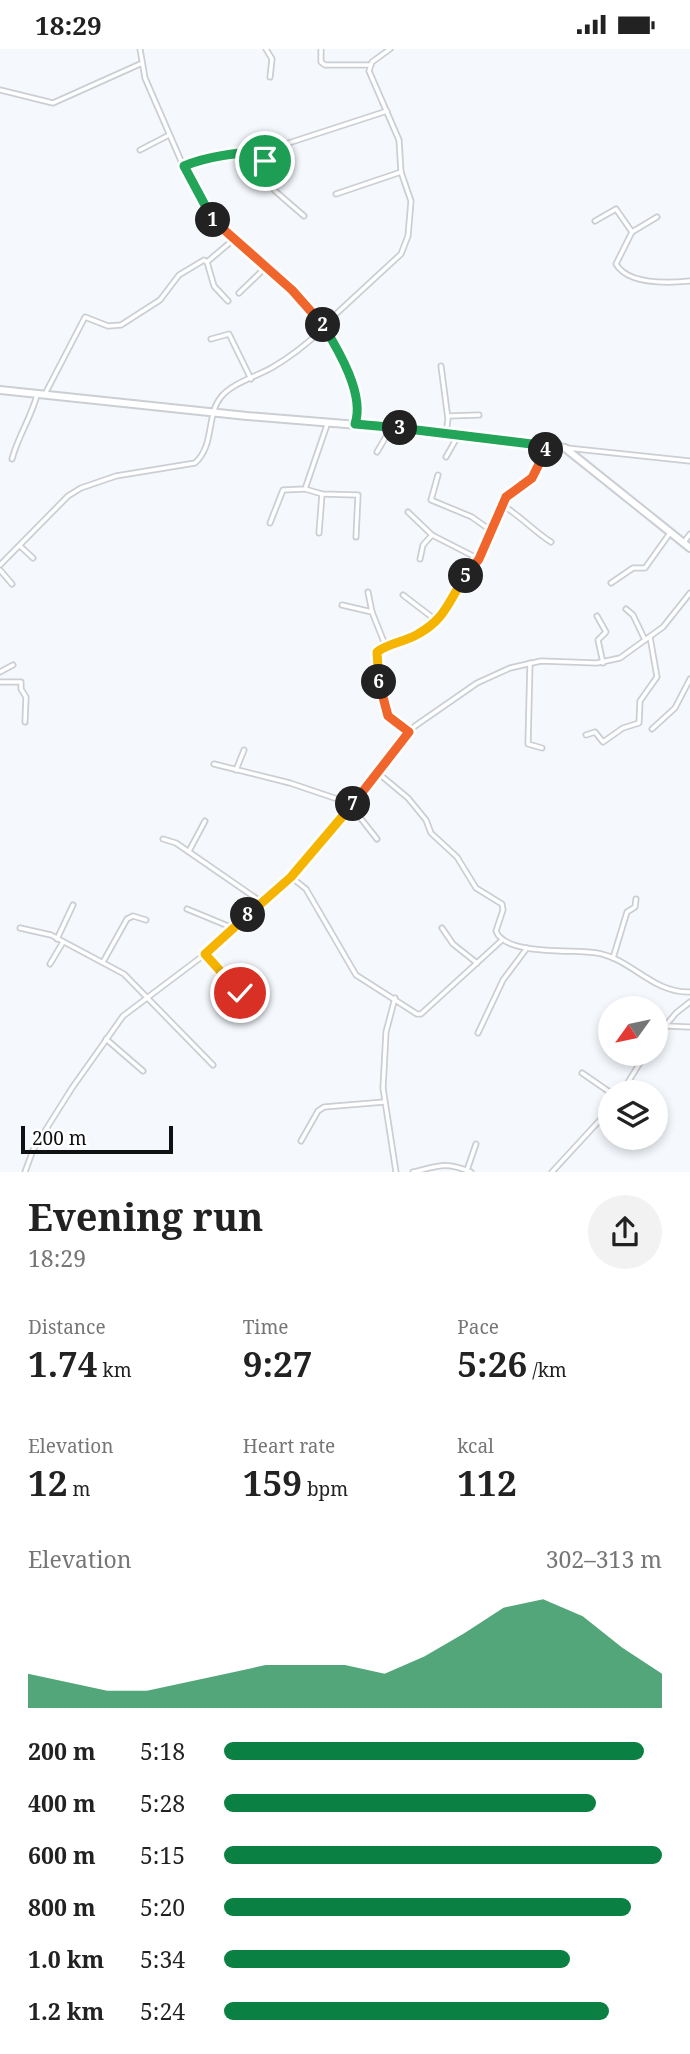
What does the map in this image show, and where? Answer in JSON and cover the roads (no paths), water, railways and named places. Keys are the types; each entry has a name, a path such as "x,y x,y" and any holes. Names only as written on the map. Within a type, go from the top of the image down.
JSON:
{"main road":[{"path":"0,390 459,434 565,448 687,545"}],"street":[{"path":"140,49 140,64 169,135 212,219 266,267 324,327 356,393 360,411 355,424"},
{"path":"266,49 272,59 270,77"},
{"path":"321,49 321,62 325,65 370,65 390,49"},
{"path":"0,90 53,103 140,64"},
{"path":"12,584 0,567 68,496 81,488 117,476 195,463 201,458 211,435 212,412 218,398 300,349 405,249 411,201 401,172 399,140 372,79 370,65"},
{"path":"184,166 215,157 264,151 387,111"},
{"path":"140,150 169,135"},
{"path":"264,151 274,190 303,216"},
{"path":"336,194 401,172"},
{"path":"595,221 615,209 632,232"},
{"path":"657,217 632,232 616,264 619,269 643,280 690,281"},
{"path":"12,459 41,393 85,317 108,326 121,325 160,300 179,275 204,260 206,262 233,240"},
{"path":"206,262 214,286 228,301"},
{"path":"239,293 266,267"},
{"path":"211,339 229,334 251,379"},
{"path":"441,366 447,416 446,433"},
{"path":"447,416 479,415"},
{"path":"305,489 328,422"},
{"path":"377,452 391,428"},
{"path":"446,457 459,434"},
{"path":"409,732 388,716 383,704 376,655 386,647 413,637 437,621 449,609 458,586 479,559 508,494 536,473 548,446"},
{"path":"565,448 690,461"},
{"path":"438,475 431,500 472,517 490,530"},
{"path":"270,523 283,490 305,489 322,494 358,495 356,537"},
{"path":"319,533 322,494"},
{"path":"502,505 523,517 529,528 551,542"},
{"path":"408,512 432,535 479,559"},
{"path":"611,583 633,568 645,568 671,531"},
{"path":"687,545 690,534"},
{"path":"420,559 423,545 432,535"},
{"path":"20,546 33,558"},
{"path":"368,592 372,612 386,647"},
{"path":"25,1172 33,1150 123,1016 205,954 291,877 409,732 435,711 490,676 530,663 603,663 620,658 669,621 690,593"},
{"path":"404,595 437,621"},
{"path":"342,605 372,612"},
{"path":"626,609 634,615 645,640"},
{"path":"597,616 606,632 598,640 603,663"},
{"path":"586,735 595,732 604,742 623,728 639,723 640,701 657,677 650,637"},
{"path":"530,663 528,744 542,748"},
{"path":"0,672 13,665"},
{"path":"652,729 682,697 690,679"},
{"path":"0,682 21,682 26,697 25,722"},
{"path":"682,697 690,701"},
{"path":"236,769 244,750"},
{"path":"214,764 290,783 352,805 377,839"},
{"path":"378,773 408,798 426,820 431,833 457,857 467,878 476,888 502,904 503,910 496,934 502,940 527,948 584,951 613,958 661,988 690,992"},
{"path":"189,851 205,821"},
{"path":"163,839 189,851 263,903"},
{"path":"291,877 306,889 356,975 421,1014 502,940"},
{"path":"613,958 627,912 635,907 636,899"},
{"path":"57,939 73,905"},
{"path":"187,909 233,928"},
{"path":"103,962 127,919 133,916 146,920"},
{"path":"20,928 57,939 124,974 144,999 213,1065"},
{"path":"442,928 453,944 477,963"},
{"path":"50,964 63,942"},
{"path":"478,1033 503,980 527,948"},
{"path":"205,954 240,994 221,1012"},
{"path":"395,998 386,1032 384,1102 396,1172"},
{"path":"668,1024 690,1002"},
{"path":"668,1026 690,1027"},
{"path":"106,1039 143,1071"},
{"path":"582,1073 598,1084"},
{"path":"301,1141 318,1111 324,1108 384,1102"},
{"path":"552,1172 598,1122"},
{"path":"413,1172 430,1165 452,1164 469,1171 476,1144"}]}
